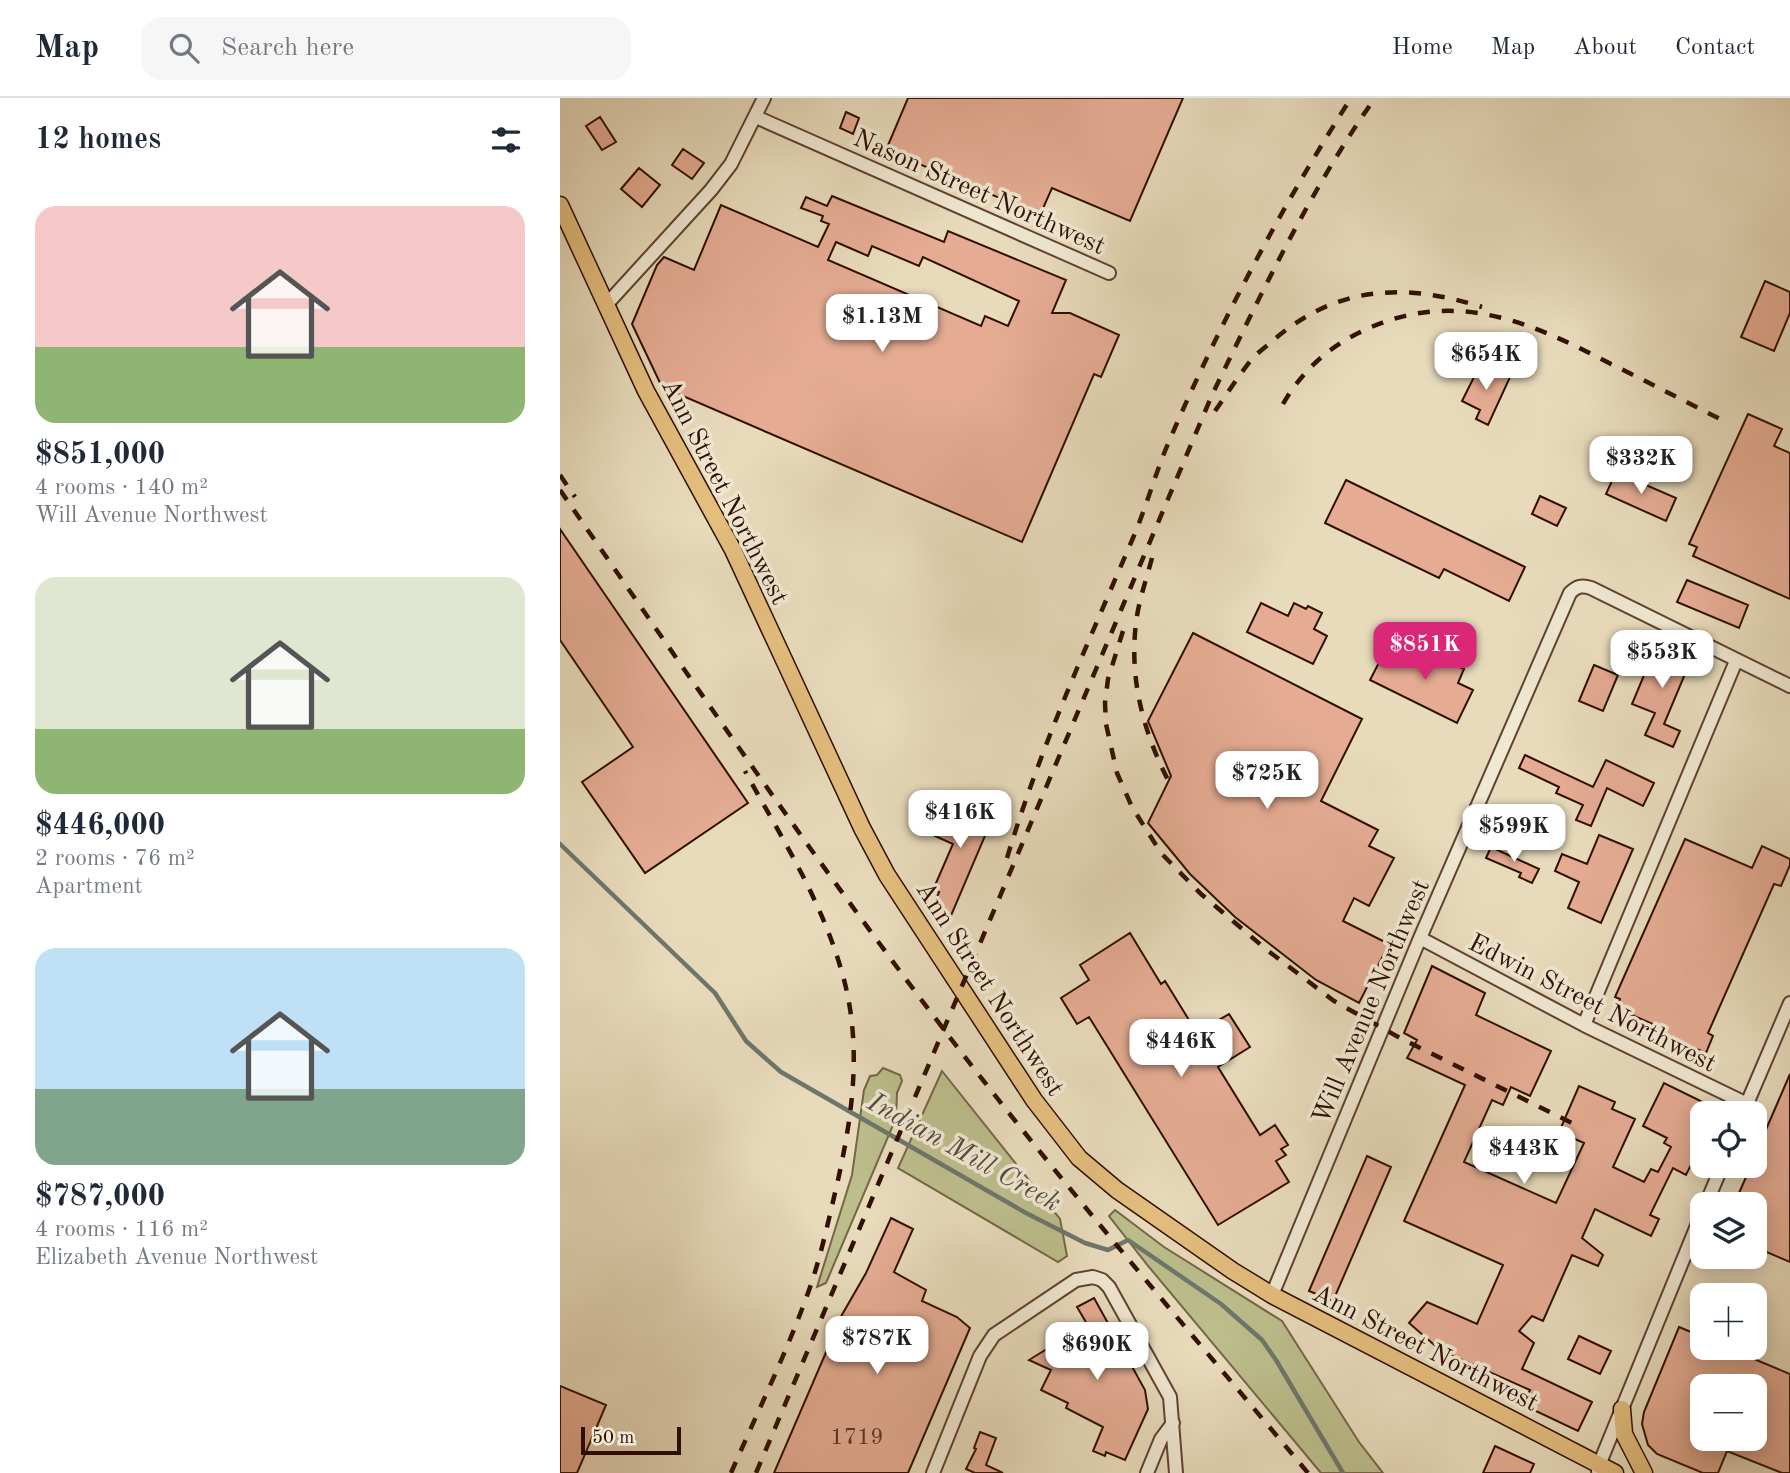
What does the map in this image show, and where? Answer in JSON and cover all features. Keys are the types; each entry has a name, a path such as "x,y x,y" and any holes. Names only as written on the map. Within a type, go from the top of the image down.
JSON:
{"main road":[{"name":"Ann Street Northwest","path":"560,205 652,401 733,550 857,818 887,875 1034,1100 1063,1139 1097,1174 1272,1296 1598,1469 1615,1473"},
{"path":"1622,1409 1623,1434 1644,1473"}],"street":[{"path":"606,305 711,190 731,164 764,98"},
{"name":"Nason Street Northwest","path":"755,117 1109,273"},
{"name":"Will Avenue Northwest","path":"1272,1296 1420,938 1565,601 1576,588 1591,588 1736,661"},
{"path":"1584,1025 1736,661 1790,686"},
{"name":"Edwin Street Northwest","path":"1420,938 1730,1101"},
{"path":"1748,1101 1790,1003"},
{"path":"1598,1469 1690,1244"},
{"path":"933,1473 986,1344 1004,1327 1076,1280 1093,1277 1102,1280 1115,1298 1170,1396 1176,1473"},
{"path":"1147,1473 1161,1439 1173,1423"}],"green space":[{"path":"883,1068 900,1075 902,1081 897,1093 896,1118 826,1283 817,1287 852,1175 864,1090 870,1076 877,1075"},
{"path":"942,1071 1060,1219 1067,1256 1058,1262 898,1168"},
{"path":"1115,1210 1164,1247 1282,1321 1359,1442 1383,1473 1321,1473 1109,1216"}],"building":[{"path":"908,98 1183,98 1130,221 1052,188 1040,215 886,150"},
{"path":"846,112 859,118 853,134 840,128"},
{"path":"600,117 616,142 602,150 586,126"},
{"path":"683,149 704,163 692,179 672,165"},
{"path":"639,168 660,185 642,207 621,189"},
{"path":"832,196 944,242 948,231 1066,280 1052,313 1070,313 1119,335 1101,377 1094,374 1022,542 662,387 632,324 657,265 664,257 694,270 721,205 818,247 829,224 821,221 823,216 801,208 806,197 827,206","holes":["836,242 868,256 872,246 919,266 923,257 1019,301 1008,326 985,316 981,326 828,260"]},
{"path":"1765,281 1790,292 1790,313 1774,351 1741,337"},
{"path":"1480,365 1497,373 1499,369 1511,375 1488,425 1476,419 1480,410 1462,401"},
{"path":"1748,414 1782,429 1774,446 1790,453 1790,599 1693,556 1697,547 1689,544"},
{"path":"1616,472 1676,498 1666,521 1606,494"},
{"path":"1346,480 1525,567 1509,601 1444,569 1439,578 1325,523"},
{"path":"1540,496 1566,508 1557,526 1532,514"},
{"path":"560,529 748,803 645,873 582,782 633,747 560,640"},
{"path":"1687,580 1748,605 1739,628 1677,602"},
{"path":"1261,603 1288,616 1294,603 1322,613 1314,629 1327,636 1313,664 1247,632"},
{"path":"1193,633 1362,719 1321,801 1378,830 1369,846 1394,858 1369,906 1354,898 1343,921 1389,944 1359,1003 1316,980 1235,917 1190,874 1148,823 1171,776 1148,721"},
{"path":"1657,644 1668,649 1669,645 1693,655 1664,724 1680,731 1673,747 1645,735 1655,713 1632,704"},
{"path":"1387,647 1423,664 1429,652 1464,669 1458,683 1473,690 1457,723 1370,680"},
{"path":"1594,665 1618,675 1603,711 1579,701"},
{"path":"1525,755 1593,787 1606,760 1654,783 1643,806 1607,788 1591,826 1576,820 1583,805 1556,793 1559,787 1519,768"},
{"path":"962,795 996,810 950,918 932,910 939,892 933,890 953,844 935,836 943,817 951,821"},
{"path":"1599,835 1633,849 1601,923 1568,908 1579,882 1555,871 1562,854 1587,864"},
{"path":"1685,839 1752,868 1762,846 1790,859 1781,886 1774,884 1708,1033 1713,1036 1706,1053 1662,1034 1664,1029 1616,1008 1620,999 1615,997"},
{"path":"1491,847 1539,869 1532,883 1519,877 1521,873 1486,858"},
{"path":"1130,933 1161,984 1165,981 1197,1033 1229,1014 1250,1047 1218,1067 1260,1135 1275,1125 1288,1145 1281,1149 1286,1155 1276,1161 1289,1182 1218,1225 1089,1017 1077,1024 1061,998 1089,980 1080,965"},
{"path":"1432,966 1485,993 1476,1015 1551,1051 1530,1096 1511,1087 1503,1105 1492,1100 1464,1162 1556,1203 1584,1143 1559,1132 1579,1086 1615,1102 1612,1109 1635,1119 1613,1167 1644,1182 1651,1169 1658,1172 1671,1147 1664,1143 1667,1138 1643,1126 1664,1083 1701,1101 1690,1101 1690,1167 1686,1175 1673,1168 1650,1215 1659,1219 1651,1236 1595,1209 1582,1238 1603,1255 1598,1266 1572,1255 1543,1321 1532,1316 1519,1331 1534,1343 1522,1369 1592,1402 1578,1431 1523,1405 1530,1390 1440,1350 1409,1323 1427,1302 1477,1324 1503,1265 1404,1221 1465,1085 1407,1058 1417,1040 1404,1033"},
{"path":"1790,1074 1790,1262 1767,1252 1767,1192 1739,1192 1746,1178 1767,1178 1767,1127"},
{"path":"1367,1156 1391,1167 1333,1301 1309,1291"},
{"path":"891,1218 913,1229 894,1272 926,1290 922,1301 957,1317 970,1328 908,1473 774,1473 827,1350 831,1351 844,1323 839,1320 866,1273"},
{"path":"1094,1298 1145,1390 1148,1409 1125,1460 1106,1452 1105,1456 1093,1451 1103,1427 1066,1408 1068,1403 1041,1390 1051,1370 1029,1360 1087,1324 1077,1307"},
{"path":"1679,1327 1690,1332 1690,1360 1757,1360 1790,1374 1790,1473 1782,1473 1727,1451 1718,1473 1703,1473 1657,1454 1648,1445 1642,1424 1644,1412"},
{"path":"1579,1336 1611,1351 1600,1374 1568,1359"},
{"path":"560,1386 606,1405 577,1473 560,1473"},
{"path":"980,1432 996,1438 986,1465 1003,1473 975,1473 966,1469 976,1449 974,1448"},
{"path":"1495,1446 1534,1464 1530,1473 1483,1473"}],"waterway":[{"name":"Indian Mill Creek","path":"560,844 715,993 746,1041 781,1072 1026,1213 1085,1243 1108,1250 1128,1240 1221,1304 1262,1340 1343,1473"}],"railway":[{"path":"1007,858 1050,736 1190,395 1231,308 1277,222 1351,98"},
{"path":"756,1473 1212,395 1308,206 1375,98"},
{"path":"1215,411 1255,356 1300,320 1324,307 1374,294 1400,292 1427,294 1482,307"},
{"path":"1283,404 1309,369 1356,334 1402,317 1433,311 1464,311 1523,324 1552,336 1720,419"},
{"path":"560,475 575,497"},
{"path":"560,490 798,830 945,1031 1079,1199 1308,1473"},
{"path":"1152,558 1137,616 1134,659 1144,721 1168,780"},
{"path":"1123,631 1108,679 1106,724 1117,773 1132,807 1161,853 1201,894 1267,950 1334,1001 1400,1038 1576,1125"},
{"path":"731,1473 813,1279 848,1129 854,1053 849,1002 824,921 800,870 745,771"}]}
